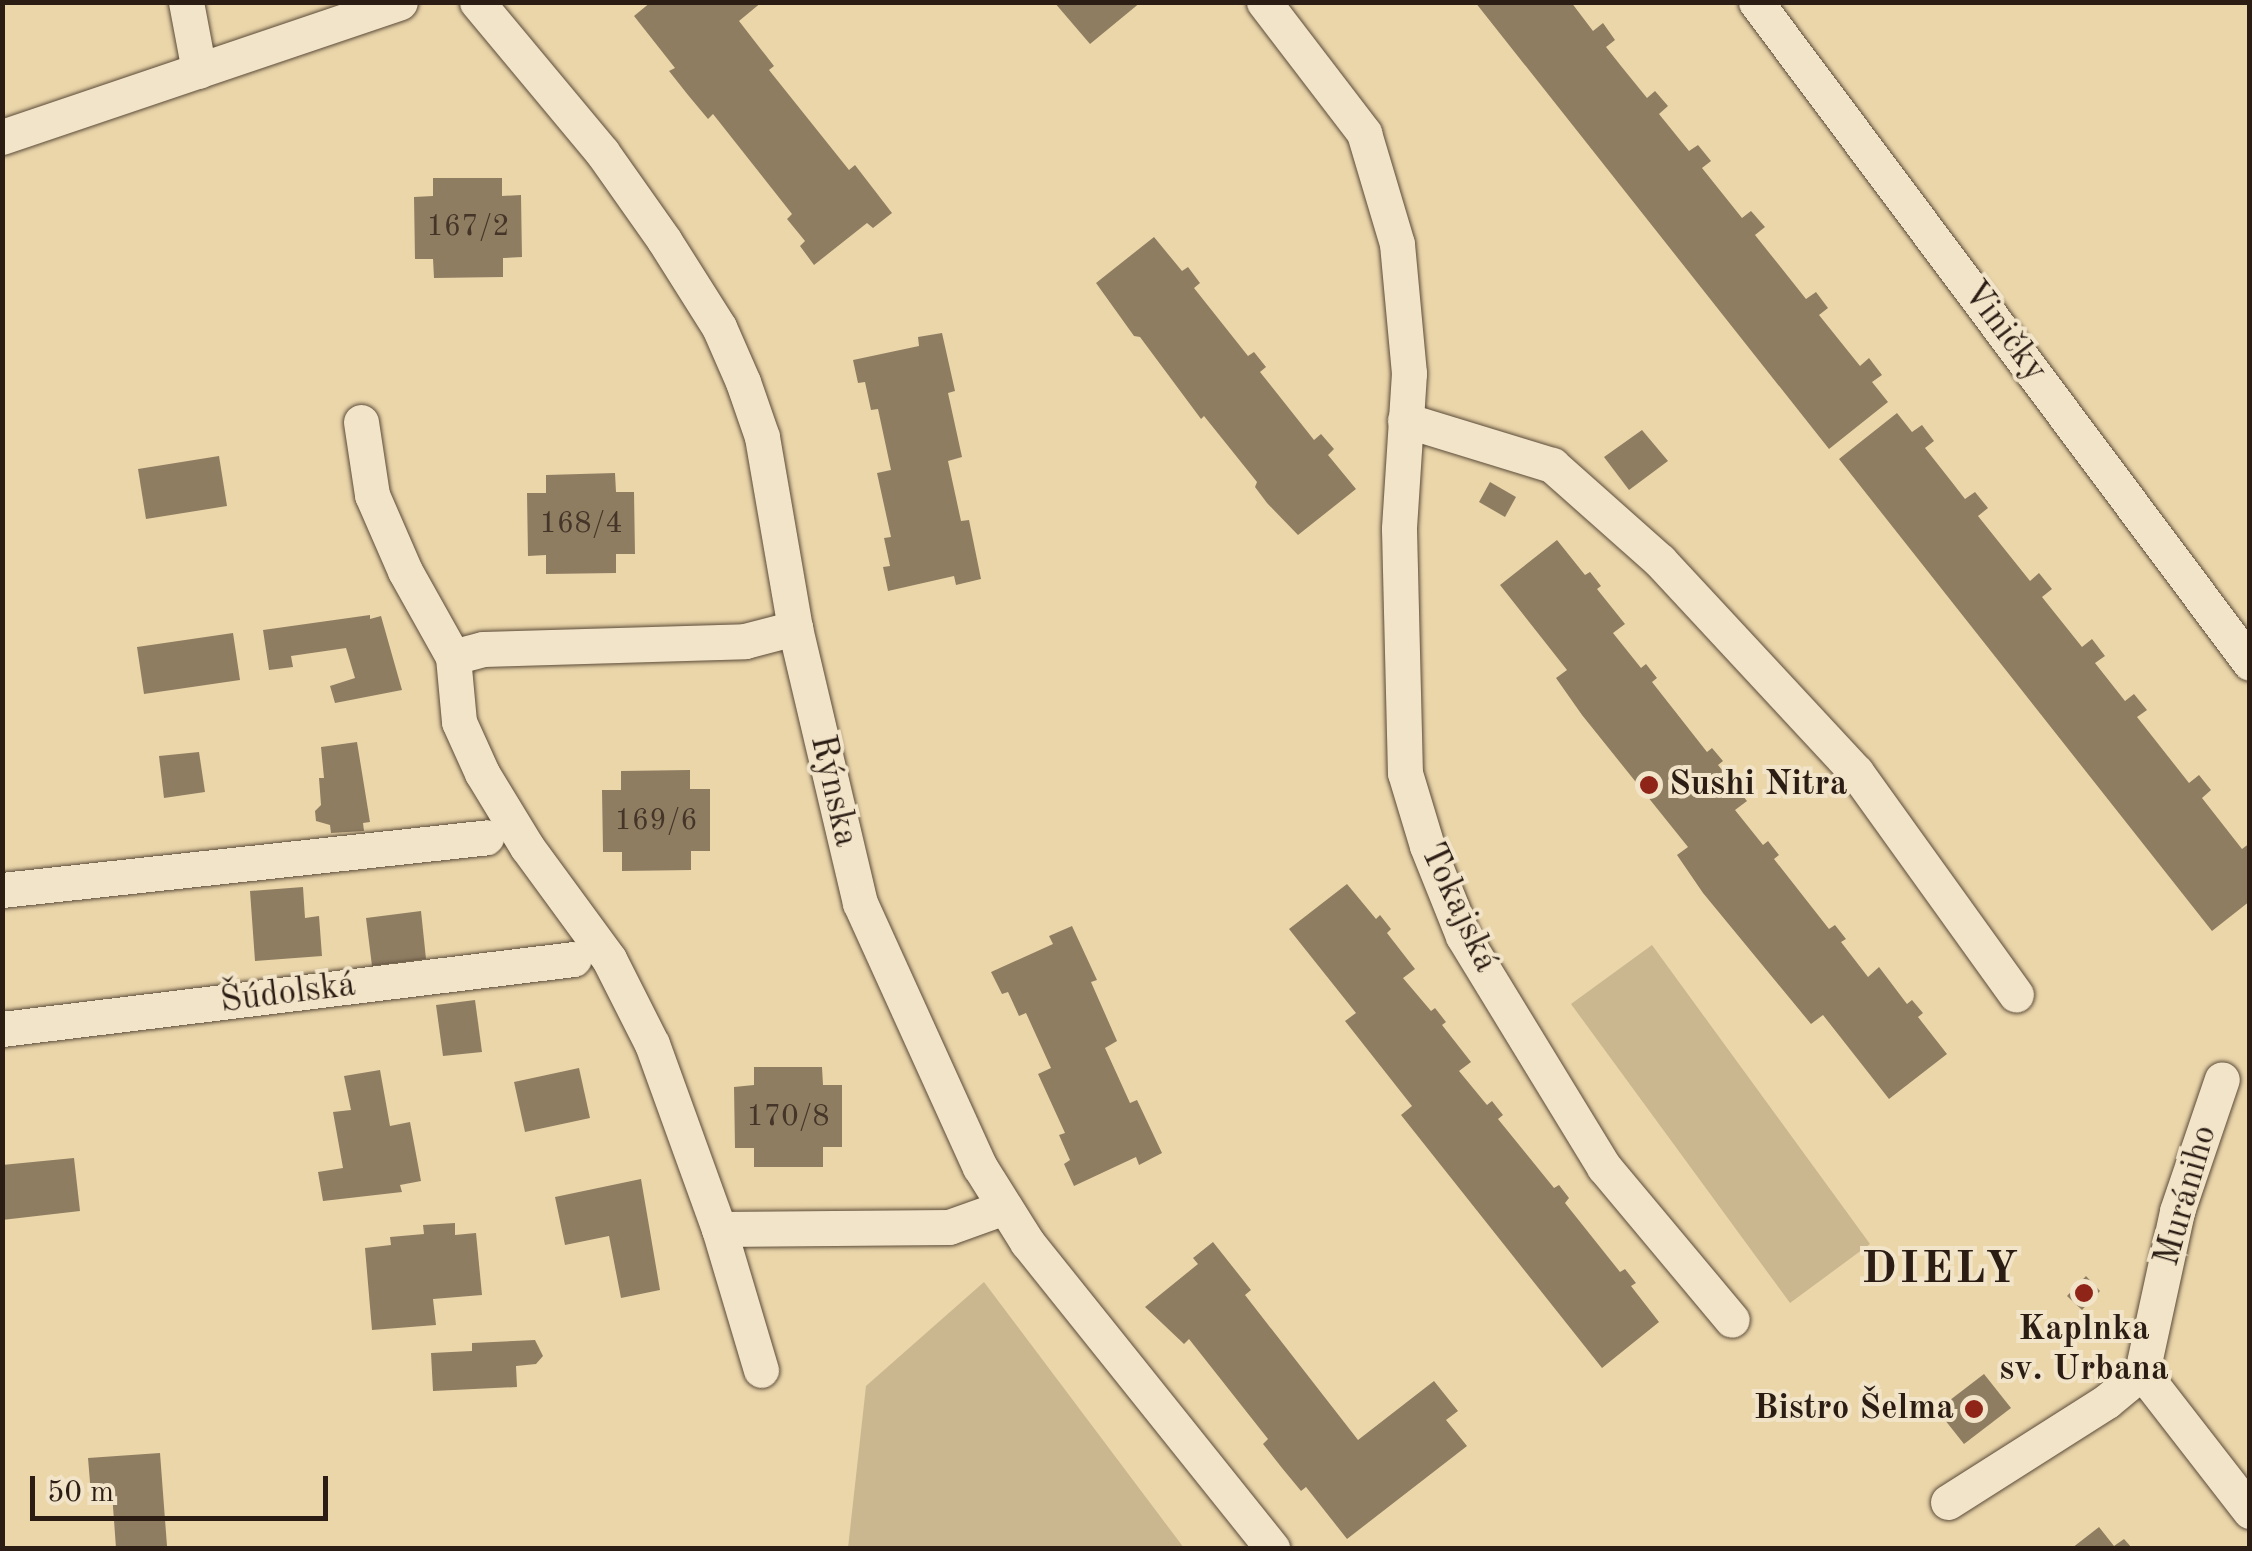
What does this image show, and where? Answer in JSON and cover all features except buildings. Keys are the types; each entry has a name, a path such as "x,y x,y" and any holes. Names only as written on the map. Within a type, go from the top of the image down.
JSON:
{"street":[{"path":"186,2 199,72"},
{"path":"2,137 400,2"},
{"name":"Rýnska","path":"476,2 602,152 719,328 762,437 795,628 860,903 980,1167 1004,1208 1272,1548"},
{"name":"Tokajská","path":"1264,2 1364,133 1397,244 1408,373 1399,528 1405,773 1427,846 1463,936 1604,1166 1732,1320"},
{"name":"Viničky","path":"1756,2 2250,663"},
{"path":"1405,420 1552,464 1660,561 1856,772 2016,995"},
{"path":"361,422 372,495 405,571 453,656 459,722 482,773 527,846 609,959 652,1044 718,1228 761,1370"},
{"path":"453,656 483,649 746,641 795,628"},
{"path":"2,890 486,837"},
{"name":"Šúdolská","path":"2,1029 574,959"},
{"name":"Murániho","path":"2142,1372 2178,1211 2222,1080"},
{"path":"718,1228 949,1226 1004,1208"},
{"path":"1948,1502 2108,1401 2142,1372 2250,1511"}],"shaded area":[{"path":"1652,945 1870,1244 1790,1303 1571,1004"},
{"path":"984,1282 1184,1548 848,1548 866,1386"}],"place":[{"name":"Sushi Nitra","path":"1649,785"},
{"name":"Kaplnka sv. Urbana","path":"2084,1293"},
{"name":"Bistro Šelma","path":"1974,1409"}],"district":[{"name":"DIELY","path":"1941,1271"}]}
